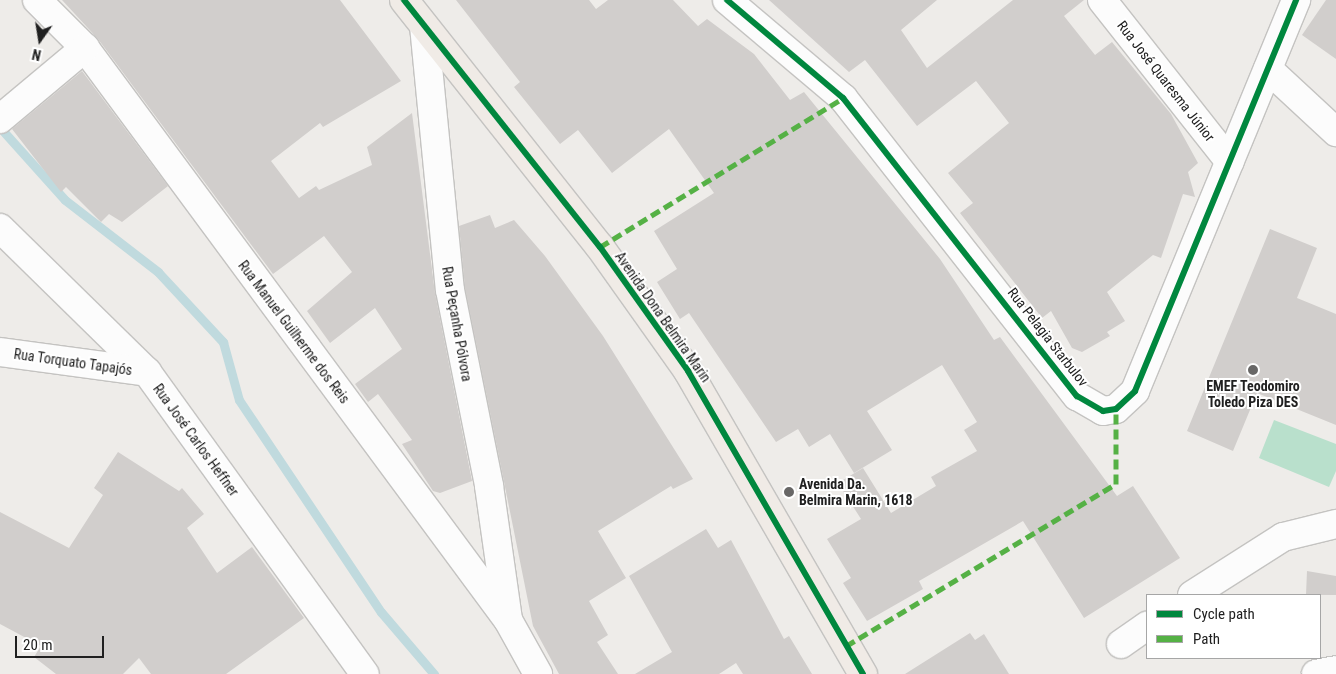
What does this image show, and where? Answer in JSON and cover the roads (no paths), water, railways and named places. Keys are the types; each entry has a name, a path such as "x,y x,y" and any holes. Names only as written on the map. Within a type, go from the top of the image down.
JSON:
{"main road":[{"name":"Avenida Dona Belmira Marin","path":"404,0 600,247 688,372 863,674"}],"street":[{"name":"Rua Manuel Guilherme dos Reis","path":"37,0 85,48 508,620 538,674"},
{"name":"Rua Pelagia Starbulov","path":"727,0 843,98 1076,396 1103,410 1116,409 1135,391 1296,0"},
{"name":"Rua José Quaresma Júnior","path":"1102,0 1230,162"},
{"name":"Rua Peçanha Pólvora","path":"424,26 450,290 489,486 508,620"},
{"path":"0,120 85,48"},
{"path":"1268,69 1336,132"},
{"name":"Rua José Carlos Heffner","path":"0,228 147,372 366,674"},
{"name":"Rua Torquato Tapajós","path":"0,352 147,372"},
{"path":"1194,594 1282,537 1336,524"},
{"path":"1121,644 1146,627"},
{"path":"1316,674 1336,670"}],"waterway":[{"path":"4,132 65,200 158,272 223,342 239,400 381,612 434,674"}],"place":[{"name":"EMEF Teodomiro Toledo Piza DES","path":"1253,370"},
{"name":"Avenida Da. Belmira Marin, 1618","path":"789,492"}]}
